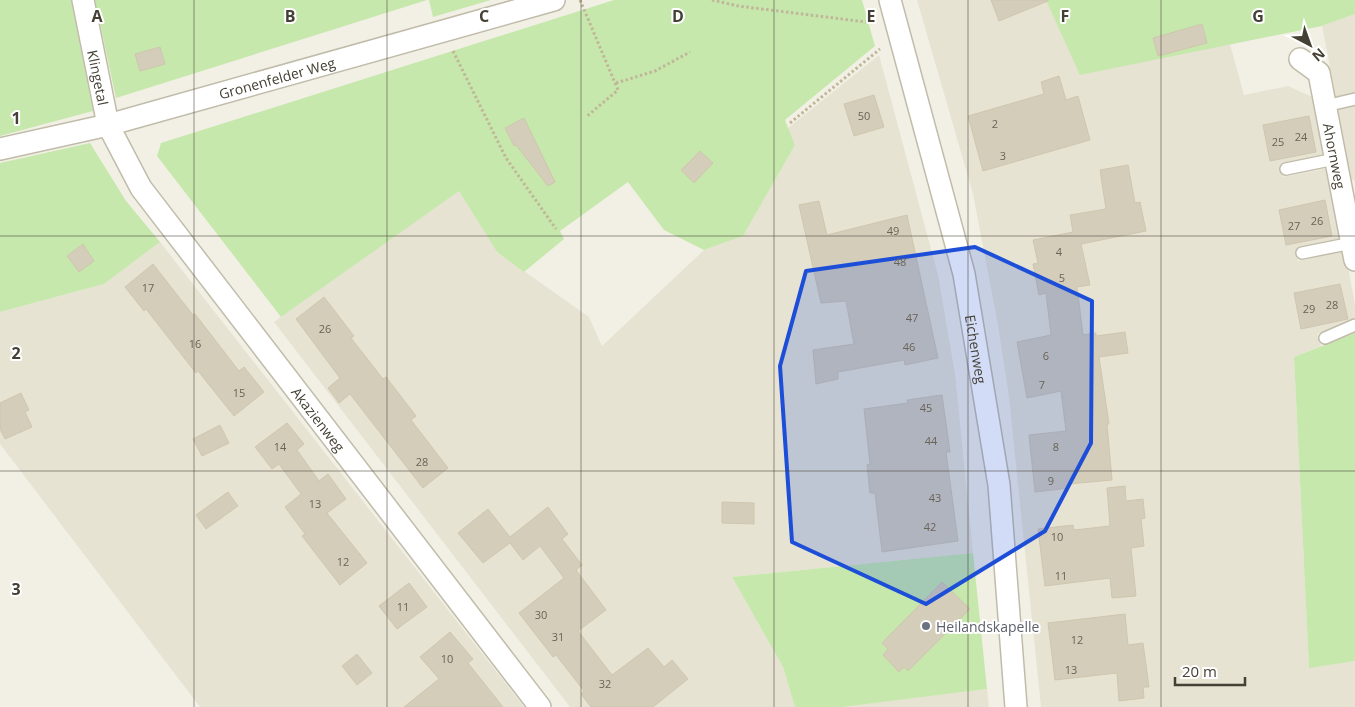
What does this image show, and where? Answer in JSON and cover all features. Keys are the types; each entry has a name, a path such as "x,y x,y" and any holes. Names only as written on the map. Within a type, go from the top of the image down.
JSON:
{"street":[{"name":"Klingetal","path":"83,0 108,125"},
{"name":"Gronenfelder Weg","path":"0,149 108,125 554,0"},
{"name":"Eichenweg","path":"890,0 965,283 999,485 1016,707"},
{"name":"Ahornweg","path":"1300,60 1319,73 1335,160 1349,192 1353,251"},
{"name":"Akazienweg","path":"108,125 141,188 540,707"}],"lane":[{"path":"1325,106 1355,99"},
{"path":"1286,168 1335,160"},
{"path":"1302,253 1353,251"},
{"path":"1325,338 1355,325"}],"path":[{"path":"580,0 618,90 586,117"},
{"path":"712,0 738,6 898,30"},
{"path":"790,123 898,30"},
{"path":"444,32 506,158 556,229"},
{"path":"616,83 654,71 690,52"}],"highlighted area":[{"path":"975,247 1092,301 1091,443 1045,531 926,604 792,542 780,366 806,271"}],"shaded area":[{"path":"917,0 1042,0 1230,44 1244,95 1288,86 1317,99 1327,154 1281,164 1283,177 1329,168 1343,239 1296,250 1298,261 1345,251 1355,305 1355,319 1317,334 1321,346 1294,357 1309,667 1355,661 1355,707 1041,707 1009,397 998,325 973,194"},
{"path":"1355,14 1355,93 1336,98 1322,26"},
{"path":"879,55 938,275 955,374 973,553 732,577 783,667 795,707 570,707 274,322 459,190 497,252 589,317 602,346 704,250 743,236 795,145 788,128"},
{"path":"1355,105 1355,182 1351,178 1338,109"},
{"path":"160,242 524,707 200,707 0,444 0,312 104,284"},
{"path":"987,689 989,707 843,707"}],"green space":[{"path":"0,0 71,0 93,111 0,136"},
{"path":"95,0 427,0 116,98"},
{"path":"429,0 491,0 433,17"},
{"path":"614,0 862,0 875,46 785,120 795,145 743,236 704,250 664,230 628,182 560,231 564,239 524,272 497,252 459,191 281,317 157,156 161,143"},
{"path":"1046,0 1355,0 1355,14 1322,26 1080,75"},
{"path":"90,143 126,201 160,242 104,284 0,312 0,163"},
{"path":"1355,333 1355,661 1309,668 1294,357"},
{"path":"973,553 987,689 843,707 795,707 783,667 732,577"}],"building":[{"path":"991,0 1048,0 1048,1 999,21"},
{"path":"1202,24 1207,43 1158,56 1153,38"},
{"path":"160,47 165,64 140,71 135,54"},
{"path":"1059,76 1066,100 1078,96 1090,140 983,171 968,116 1044,94 1041,82"},
{"path":"874,95 884,127 854,136 844,104"},
{"path":"1309,116 1316,152 1270,161 1263,125"},
{"path":"524,118 555,182 548,186 516,145 514,146 505,128"},
{"path":"700,151 713,163 694,183 681,170"},
{"path":"1128,165 1135,203 1140,202 1146,231 1081,244 1090,285 1077,287 1083,335 1096,333 1096,336 1125,332 1128,353 1099,357 1109,424 1107,424 1112,480 1069,484 1069,488 1035,492 1029,435 1066,431 1061,391 1027,398 1017,342 1051,335 1046,293 1039,295 1033,264 1038,263 1033,240 1073,232 1070,215 1106,209 1100,170"},
{"path":"1325,200 1332,236 1286,245 1279,210"},
{"path":"819,201 827,235 907,215 938,358 905,365 904,360 838,372 838,379 816,384 813,350 854,344 846,301 821,303 799,205"},
{"path":"83,244 94,261 79,272 67,256"},
{"path":"153,264 239,371 244,367 264,392 234,416 198,371 196,373 146,309 144,311 125,287"},
{"path":"1340,284 1348,319 1301,329 1294,293"},
{"path":"324,297 354,336 351,338 383,379 386,377 416,416 411,420 448,468 423,488 350,394 339,403 328,388 340,378 296,319"},
{"path":"21,393 29,410 25,412 32,427 5,439 0,429 0,403"},
{"path":"942,395 950,452 946,452 958,541 882,552 875,493 870,493 867,465 870,464 864,409 908,403 907,400"},
{"path":"287,423 304,444 297,450 319,481 328,474 346,499 327,513 367,563 340,585 302,536 305,534 285,507 301,494 279,464 272,469 255,447"},
{"path":"220,425 229,443 202,456 193,439"},
{"path":"1125,486 1126,501 1143,499 1145,518 1141,519 1144,546 1131,548 1136,596 1112,598 1110,578 1045,586 1038,529 1073,525 1074,530 1110,526 1107,488"},
{"path":"228,492 238,506 206,529 196,515"},
{"path":"722,502 754,503 754,524 722,523"},
{"path":"548,507 568,534 562,539 582,565 576,570 606,610 578,631 612,675 648,648 664,667 672,660 688,679 653,707 591,707 581,694 584,691 556,655 553,657 519,613 564,578 540,546 523,560 510,543 483,563 458,533 488,509 510,537"},
{"name":"Heilandskapelle","path":"942,582 970,609 908,671 904,667 899,672 883,655 888,649 882,643"},
{"path":"409,583 427,607 397,629 379,606"},
{"path":"1125,614 1128,645 1143,643 1149,687 1143,687 1144,698 1119,701 1117,673 1055,680 1048,623"},
{"path":"450,632 473,659 468,663 503,707 404,707 439,679 420,657"},
{"path":"357,654 372,673 357,685 342,666"}],"place":[{"name":"Heilandskapelle","path":"926,626"}]}
